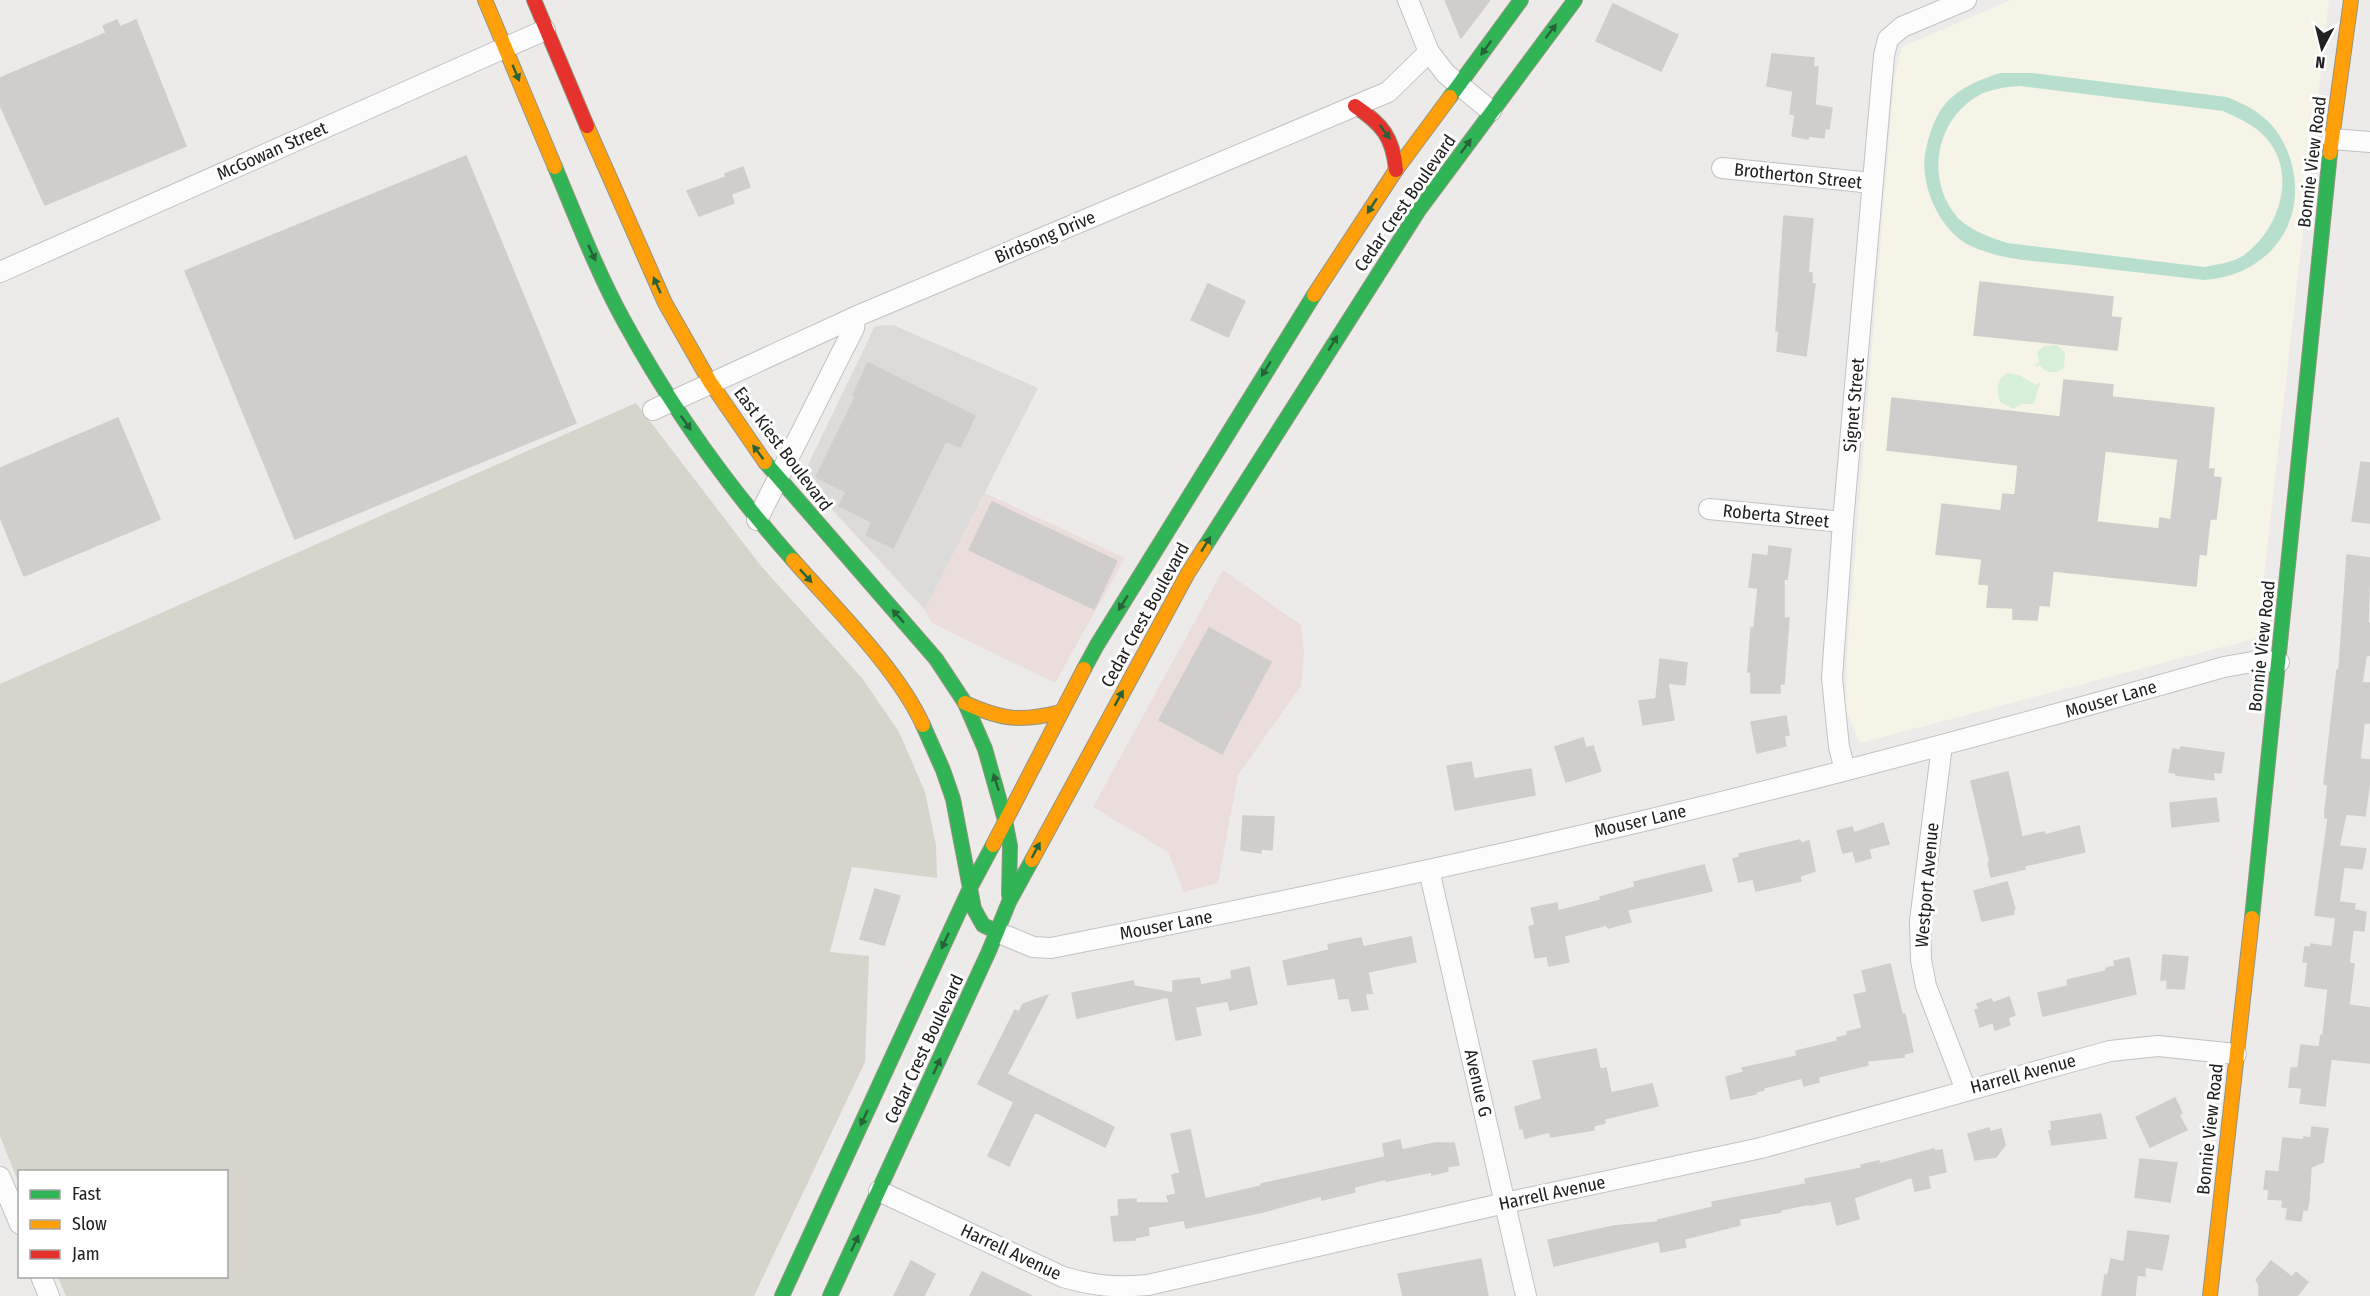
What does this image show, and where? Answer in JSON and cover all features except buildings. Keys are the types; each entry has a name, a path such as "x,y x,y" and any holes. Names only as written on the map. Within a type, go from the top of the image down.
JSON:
{"street":[{"path":"485,0 574,212 623,320 671,401 756,520 866,644 912,702 943,770 952,799 974,909 983,925 997,932"},
{"name":"East Kiest Boulevard","path":"534,0 545,30 665,303 710,382 778,479 936,659 965,703 986,749 1005,820 1010,846 1009,902"},
{"path":"1408,0 1429,52 1446,74 1491,111"},
{"name":"Cedar Crest Boulevard","path":"782,1296 844,1174 970,888 1061,712 1158,556 1293,326 1396,170 1521,0"},
{"name":"Cedar Crest Boulevard","path":"830,1296 874,1188 997,932 1009,902 1131,665 1183,570 1419,210 1575,0"},
{"name":"Signet Street","path":"1845,770 1839,747 1832,678 1843,522 1884,56 1888,39 1902,27 1966,0"},
{"name":"Bonnie View Road","path":"2210,1295 2279,662 2299,440 2332,139 2351,0"},
{"name":"McGowan Street","path":"0,272 545,30"},
{"name":"Birdsong Drive","path":"652,410 855,317 1388,92 1429,52"},
{"path":"1355,105 1384,127 1393,143 1396,170"},
{"path":"2332,139 2370,142"},
{"name":"Brotherton Street","path":"1722,168 1873,183"},
{"path":"756,520 854,328 855,317"},
{"name":"Roberta Street","path":"1709,509 1843,522"},
{"name":"Mouser Lane","path":"997,932 1034,947 1052,948 1429,870 1845,770 2224,667 2258,661 2279,662"},
{"path":"965,703 997,718 1028,721 1061,712"},
{"name":"Westport Avenue","path":"1942,745 1920,921 1921,960 1926,986 1966,1090"},
{"name":"Avenue G","path":"1429,870 1526,1296"},
{"name":"Harrell Avenue","path":"874,1188 1062,1277 1092,1285 1116,1288 1148,1285 1505,1203 1761,1148 2110,1051 2158,1046 2236,1054"},
{"path":"0,1177 18,1219"},
{"path":"42,1278 50,1296"}],"shaded area":[{"path":"2011,0 2329,0 2257,638 1860,743 1846,711 1847,652 1894,80 1902,47"},
{"path":"893,325 1038,388 925,610 802,477 875,326"},
{"path":"636,403 761,566 862,678 899,732 925,792 936,845 937,878 852,867 830,952 869,956 865,1062 754,1296 66,1296 58,1278 228,1278 228,1170 18,1170 18,1181 0,1136 0,684"},
{"path":"985,493 1125,558 1055,683 932,623 925,610"},
{"path":"1223,570 1301,625 1304,652 1301,686 1238,775 1218,883 1184,892 1168,852 1093,807"}],"green space":[{"path":"2000,73 2031,73 2227,97 2241,103 2259,114 2272,126 2288,152 2295,181 2294,203 2289,223 2279,241 2265,256 2248,268 2227,276 2204,280 2021,260 1996,255 1971,246 1949,229 1941,217 1928,190 1924,162 1930,133 1942,108 1960,91","holes":["2020,86 2223,111 2262,133 2276,152 2281,168 2282,184 2275,216 2267,231 2244,255 2230,262 2204,267 2007,243 1963,223 1948,204 1941,188 1939,154 1943,137 1962,108 1976,97 1992,90"]},
{"path":"2057,345 2065,353 2064,368 2051,372 2040,365 2036,367 2035,364 2039,362 2037,352 2044,346"},
{"path":"2007,373 2019,375 2036,385 2039,382 2041,384 2033,404 2022,404 2013,409 2000,402 1998,386"}],"traffic: fast":[{"path":"1450,97 1521,0"},
{"path":"1204,548 1419,210 1575,0"},
{"path":"2252,918 2330,153"},
{"path":"555,167 605,284 642,353 702,446 769,533 793,560"},
{"path":"1084,669 1314,295"},
{"path":"765,462 936,659 965,703 985,749 1005,820 1010,846 1009,895"},
{"path":"923,725 953,799 974,909 983,925 997,932"},
{"path":"782,1296 970,888 993,845"},
{"path":"830,1296 989,951 1009,902 1032,860"}],"traffic: slow":[{"path":"485,0 555,167"},
{"path":"2330,153 2351,0"},
{"path":"1314,295 1396,170 1450,97"},
{"path":"587,126 665,303 710,382 765,462"},
{"path":"1032,860 1188,573 1204,548"},
{"path":"793,560 882,660 912,704 923,725"},
{"path":"993,845 1084,669"},
{"path":"965,703 990,713 1012,718 1061,712"},
{"path":"2210,1296 2252,918"}],"traffic: jam":[{"path":"534,0 587,126"},
{"path":"1355,106 1385,132 1392,149 1396,170"}]}
